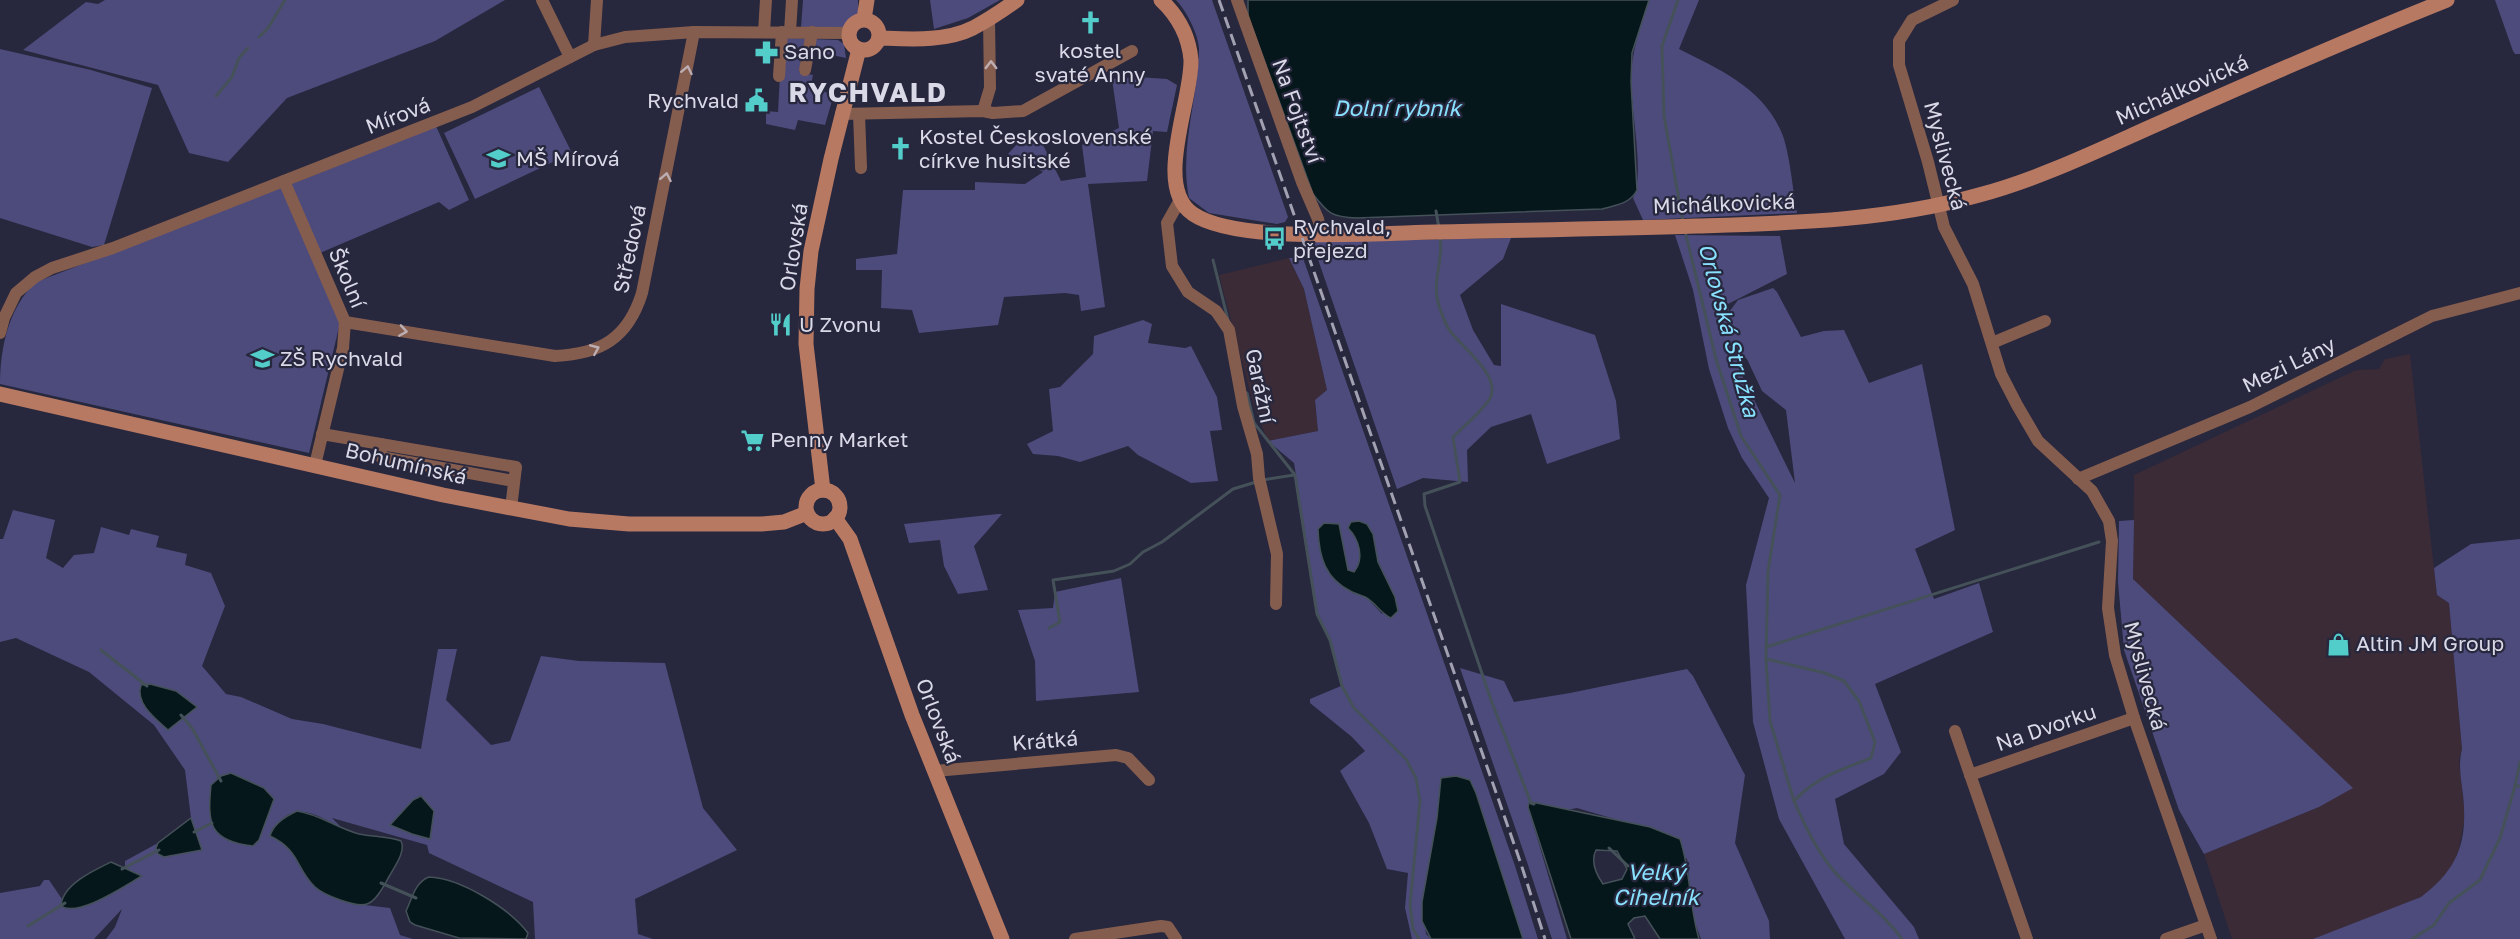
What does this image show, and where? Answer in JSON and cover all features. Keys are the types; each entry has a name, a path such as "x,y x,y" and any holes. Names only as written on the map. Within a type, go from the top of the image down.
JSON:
{"main road":[{"path":"864,19 867,0"},
{"path":"879,38 930,38 957,34 989,19 1017,0"},
{"path":"1161,0 1175,15 1184,31 1191,61 1175,162 1175,182 1180,200"},
{"name":"Michálkovická","path":"1180,200 1196,216 1219,224 1276,232 1322,234 1664,228 1839,221 1938,205 1982,195 2048,171 2340,43 2447,0"},
{"path":"864,19 876,25 879,38 873,47 859,50 851,43 848,33 852,25 864,19"},
{"name":"Orlovská","path":"823,490 806,344 807,289 811,251 841,114 859,50"},
{"name":"Bohumínská","path":"0,394 569,519 659,524 761,524 784,522 807,513"},
{"path":"823,490 834,494 840,503 839,514 831,522 820,523 807,513 807,502 809,497 823,490"},
{"name":"Orlovská","path":"835,519 850,539 912,715 1001,937"}],"street":[{"path":"542,0 570,57"},
{"path":"594,45 597,0"},
{"path":"764,32 766,0"},
{"path":"778,76 792,0"},
{"name":"Na Fojtství","path":"1237,0 1322,234"},
{"name":"Myslivecká","path":"1953,0 1912,20 1899,41 1899,65 1944,227 1973,284 2001,374 2038,441 2092,491 2109,521 2112,541 2108,608 2115,655 2134,718 2211,939"},
{"path":"984,111 990,88 989,19"},
{"name":"Mírová","path":"0,333 4,318 16,293 35,277 52,268 114,248 472,107 594,45 626,37 694,32 848,33"},
{"name":"Středová","path":"345,322 555,356 580,355 616,338 636,312 642,294 694,32"},
{"path":"805,70 812,32"},
{"path":"841,114 984,111 993,114 1023,111 1132,51"},
{"path":"859,114 861,168"},
{"name":"Školní","path":"284,181 345,322 343,348 315,465"},
{"name":"Garážní","path":"1180,200 1167,223 1172,266 1188,292 1216,311 1229,330 1243,406 1257,454 1259,478 1278,554 1276,604"},
{"name":"Mezi Lány","path":"2078,479 2250,407 2432,316 2520,293"},
{"path":"1992,343 2045,321"},
{"path":"322,434 516,467 511,508"},
{"name":"Na Dvorku","path":"1970,775 2134,718"},
{"path":"1955,731 2027,939"},
{"name":"Krátká","path":"935,771 1116,754 1128,758 1149,780"},
{"path":"2166,939 2206,925"},
{"path":"1075,939 1161,926 1168,927 1176,939"}],"shaded area":[{"path":"105,0 505,0 435,41 287,98 228,162 189,153 158,85 23,50 86,2 98,4"},
{"path":"803,0 858,0 858,14 848,21 844,29 801,28"},
{"path":"930,0 1000,0 968,18 934,29"},
{"path":"1176,0 1212,0 1288,217 1285,222 1277,224 1209,213 1189,198 1186,161 1199,50 1191,23"},
{"path":"1649,0 1699,0 1679,49 1726,73 1753,93 1765,106 1783,136 1797,213 1643,220 1633,198 1638,174 1638,159 1631,71 1639,30"},
{"path":"2495,0 2520,0 2520,54 2515,54 2513,51"},
{"path":"782,38 838,40 844,44 846,58 817,52 818,46 804,44 799,72 813,75 810,89 834,94 825,125 798,120 795,130 766,124 766,111 778,112"},
{"path":"0,49 91,70 152,88 104,245 92,247 0,218"},
{"path":"1138,77 1167,79 1177,85 1167,132 1153,131 1147,181 1088,184 1105,307 1081,311 1079,295 1065,293 1004,297 998,325 919,333 912,310 881,308 882,270 856,270 856,259 897,254 903,190 975,190 975,182 1025,184 1043,172 1008,154 1017,144 1039,137 1061,181 1086,177 1082,145 1119,128 1112,79"},
{"path":"539,87 572,153 475,199 444,133"},
{"path":"436,126 469,200 449,210 439,202 320,253 289,185"},
{"path":"281,188 340,323 309,453 0,384 4,342 8,328 19,303 36,282"},
{"path":"1675,235 1780,236 1787,274 1728,304 1729,312 1738,300 1773,288 1801,337 1824,331 1844,330 1869,383 1922,364 1955,530 1915,549 1934,599 1979,583 1993,632 1875,684 1901,752 1884,774 1835,799 1844,844 1914,927 1919,939 1845,939 1779,819 1753,722 1746,585 1769,498 1742,458 1728,428 1709,369 1693,290","holes":["1737,351 1747,359 1762,391 1786,410 1795,483 1740,371"]},
{"path":"1511,238 1503,259 1460,295 1473,330 1494,365 1501,366 1501,304 1595,335 1616,401 1620,439 1547,464 1531,414 1491,427 1467,450 1468,482 1423,478 1397,489 1312,242"},
{"path":"1289,258 1304,289 1327,390 1315,401 1318,431 1268,441 1254,407 1219,275"},
{"path":"1289,258 1303,258 1515,866 1538,939 1523,939 1476,793 1456,776 1441,778 1437,818 1422,902 1426,934 1431,939 1412,939 1405,908 1408,873 1387,869 1369,823 1340,771 1365,751 1352,737 1310,703 1310,699 1341,686 1330,642 1318,614 1294,463 1268,441 1318,431 1315,400 1327,390 1304,289","holes":["1333,522 1348,571 1354,573 1359,559 1359,548 1354,534 1375,545 1378,561 1395,597 1382,614 1366,597 1353,593"]},
{"path":"1143,320 1152,324 1148,343 1185,348 1191,346 1217,397 1222,430 1210,431 1218,481 1191,483 1138,455 1128,446 1080,462 1058,456 1033,454 1027,444 1053,431 1049,389 1060,387 1093,354 1094,336"},
{"path":"2410,354 2437,595 2449,603 2462,749 2459,760 2465,816 2459,849 2454,863 2436,886 2421,897 2393,909 2313,939 2232,939 2204,854 2319,807 2133,579 2134,475 2356,370 2379,369 2385,359"},
{"path":"13,510 55,520 46,558 63,568 74,555 94,553 101,527 129,535 131,529 159,536 156,547 187,554 185,565 211,573 225,606 202,666 226,694 241,697 292,719 323,724 421,749 438,649 457,649 446,700 491,745 510,741 541,656 579,661 665,663 703,808 737,850 635,899 638,934 653,939 535,939 533,902 429,853 427,845 332,818 341,827 314,814 300,812 286,816 272,829 286,843 317,889 334,898 356,904 390,908 400,935 413,939 106,939 115,927 122,909 94,939 0,939 0,893 40,886 44,880 49,880 62,899 61,906 141,876 125,868 125,861 158,843 191,818 185,770 154,725 89,672 16,638 0,642 0,539 3,539"},
{"path":"1002,514 974,546 988,590 958,594 944,566 940,540 909,543 904,524"},
{"path":"2134,520 2133,579 2353,788 2319,807 2204,854 2179,810 2124,650 2118,582 2119,521"},
{"path":"2520,539 2520,939 2313,939 2421,897 2434,887 2452,865 2462,841 2464,827 2460,766 2462,749 2449,603 2437,595 2434,568 2471,544"},
{"path":"1121,578 1139,692 1036,701 1035,661 1018,610 1053,608 1055,592"},
{"path":"1460,668 1504,681 1514,702 1687,669 1693,676 1745,775 1735,843 1769,921 1770,939 1701,939 1693,917 1687,859 1650,827 1577,808 1567,810 1528,807 1567,939 1552,939"}],"water":[{"name":"Dolní rybník","path":"1248,0 1649,0 1632,53 1631,82 1637,190 1627,201 1602,209 1357,218 1342,217 1331,213 1313,194 1248,16"},
{"path":"1359,521 1367,524 1373,534 1378,562 1395,597 1398,611 1391,618 1369,599 1335,581 1322,558 1318,529 1324,523 1339,524 1348,570 1354,572 1360,555 1358,543 1348,528 1351,522"},
{"path":"150,684 176,691 197,707 168,730 153,716 141,698 141,685"},
{"path":"231,773 264,788 274,799 259,840 253,846 228,840 214,829 211,821 211,785 221,776"},
{"path":"1456,776 1470,780 1476,793 1523,939 1431,939 1422,921 1422,902 1437,818 1441,778"},
{"path":"421,796 434,811 430,839 390,825 413,800"},
{"name":"Velký Cihelník","path":"1529,803 1650,827 1680,839 1699,939 1660,939 1645,916 1634,918 1628,924 1635,939 1571,939 1528,807","holes":["1596,850 1617,851 1627,869 1622,879 1603,884 1595,868 1594,854"]},
{"path":"297,811 313,815 359,834 401,841 402,849 399,858 383,887 371,902 356,904 340,900 319,890 309,880 287,847 270,836 277,824"},
{"path":"191,818 202,850 164,857 158,854 156,848 158,843"},
{"path":"111,862 142,876 90,904 69,909 61,906 67,891 73,885"},
{"path":"429,877 455,883 483,896 520,923 528,933 526,939 459,938 410,922 406,911 412,896 420,883"}],"waterway":[{"path":"259,37 268,28 285,0"},
{"name":"Orlovská Stružka","path":"1678,0 1662,46 1664,116 1683,222"},
{"path":"216,96 232,77 239,58 248,48"},
{"path":"1436,211 1439,228"},
{"name":"Orlovská Stružka","path":"1685,231 1716,359 1741,436 1780,495 1768,571 1766,659 1825,673 1844,681 1859,701 1875,742 1871,758 1820,780 1794,801 1811,837 1833,870 1886,920 1902,939"},
{"path":"1440,237 1441,253 1436,286 1441,312 1453,335 1484,369 1492,387 1489,401 1453,437 1460,482 1424,494 1425,506 1491,700 1531,803 1534,804"},
{"path":"1213,260 1228,320"},
{"path":"1247,393 1254,423 1295,475 1317,614 1330,640 1342,686 1354,708 1406,759 1416,778 1420,801 1410,904 1413,929 1419,939"},
{"path":"1262,480 1294,475"},
{"path":"1049,628 1060,622 1053,580 1114,571 1130,564 1143,552 1162,542 1233,489 1256,482"},
{"path":"1766,647 2099,542"},
{"path":"101,650 147,686"},
{"path":"1766,659 1770,721 1794,801"},
{"path":"181,715 192,728 221,781"},
{"path":"2515,786 2520,762"},
{"path":"2412,939 2434,925 2449,903 2480,880 2500,838 2515,786 2520,786"},
{"path":"194,832 212,823"},
{"path":"1609,848 1628,866"},
{"path":"122,869 159,850"},
{"path":"381,883 416,898"},
{"path":"28,926 65,903"}],"railway":[{"path":"1219,0 1521,864 1545,939"}],"place":[{"name":"kostel svaté Anny","path":"1090,23"},
{"name":"Sano","path":"766,52"},
{"name":"Rychvald","path":"757,101"},
{"name":"Kostel Československé církve husitské","path":"901,149"},
{"name":"MŠ Mírová","path":"498,159"},
{"name":"Rychvald, přejezd","path":"1275,239"},
{"name":"U Zvonu","path":"781,325"},
{"name":"ZŠ Rychvald","path":"262,359"},
{"name":"Penny Market","path":"752,440"},
{"name":"Altin JM Group","path":"2338,644"}],"district":[{"name":"RYCHVALD","path":"868,93"}]}
